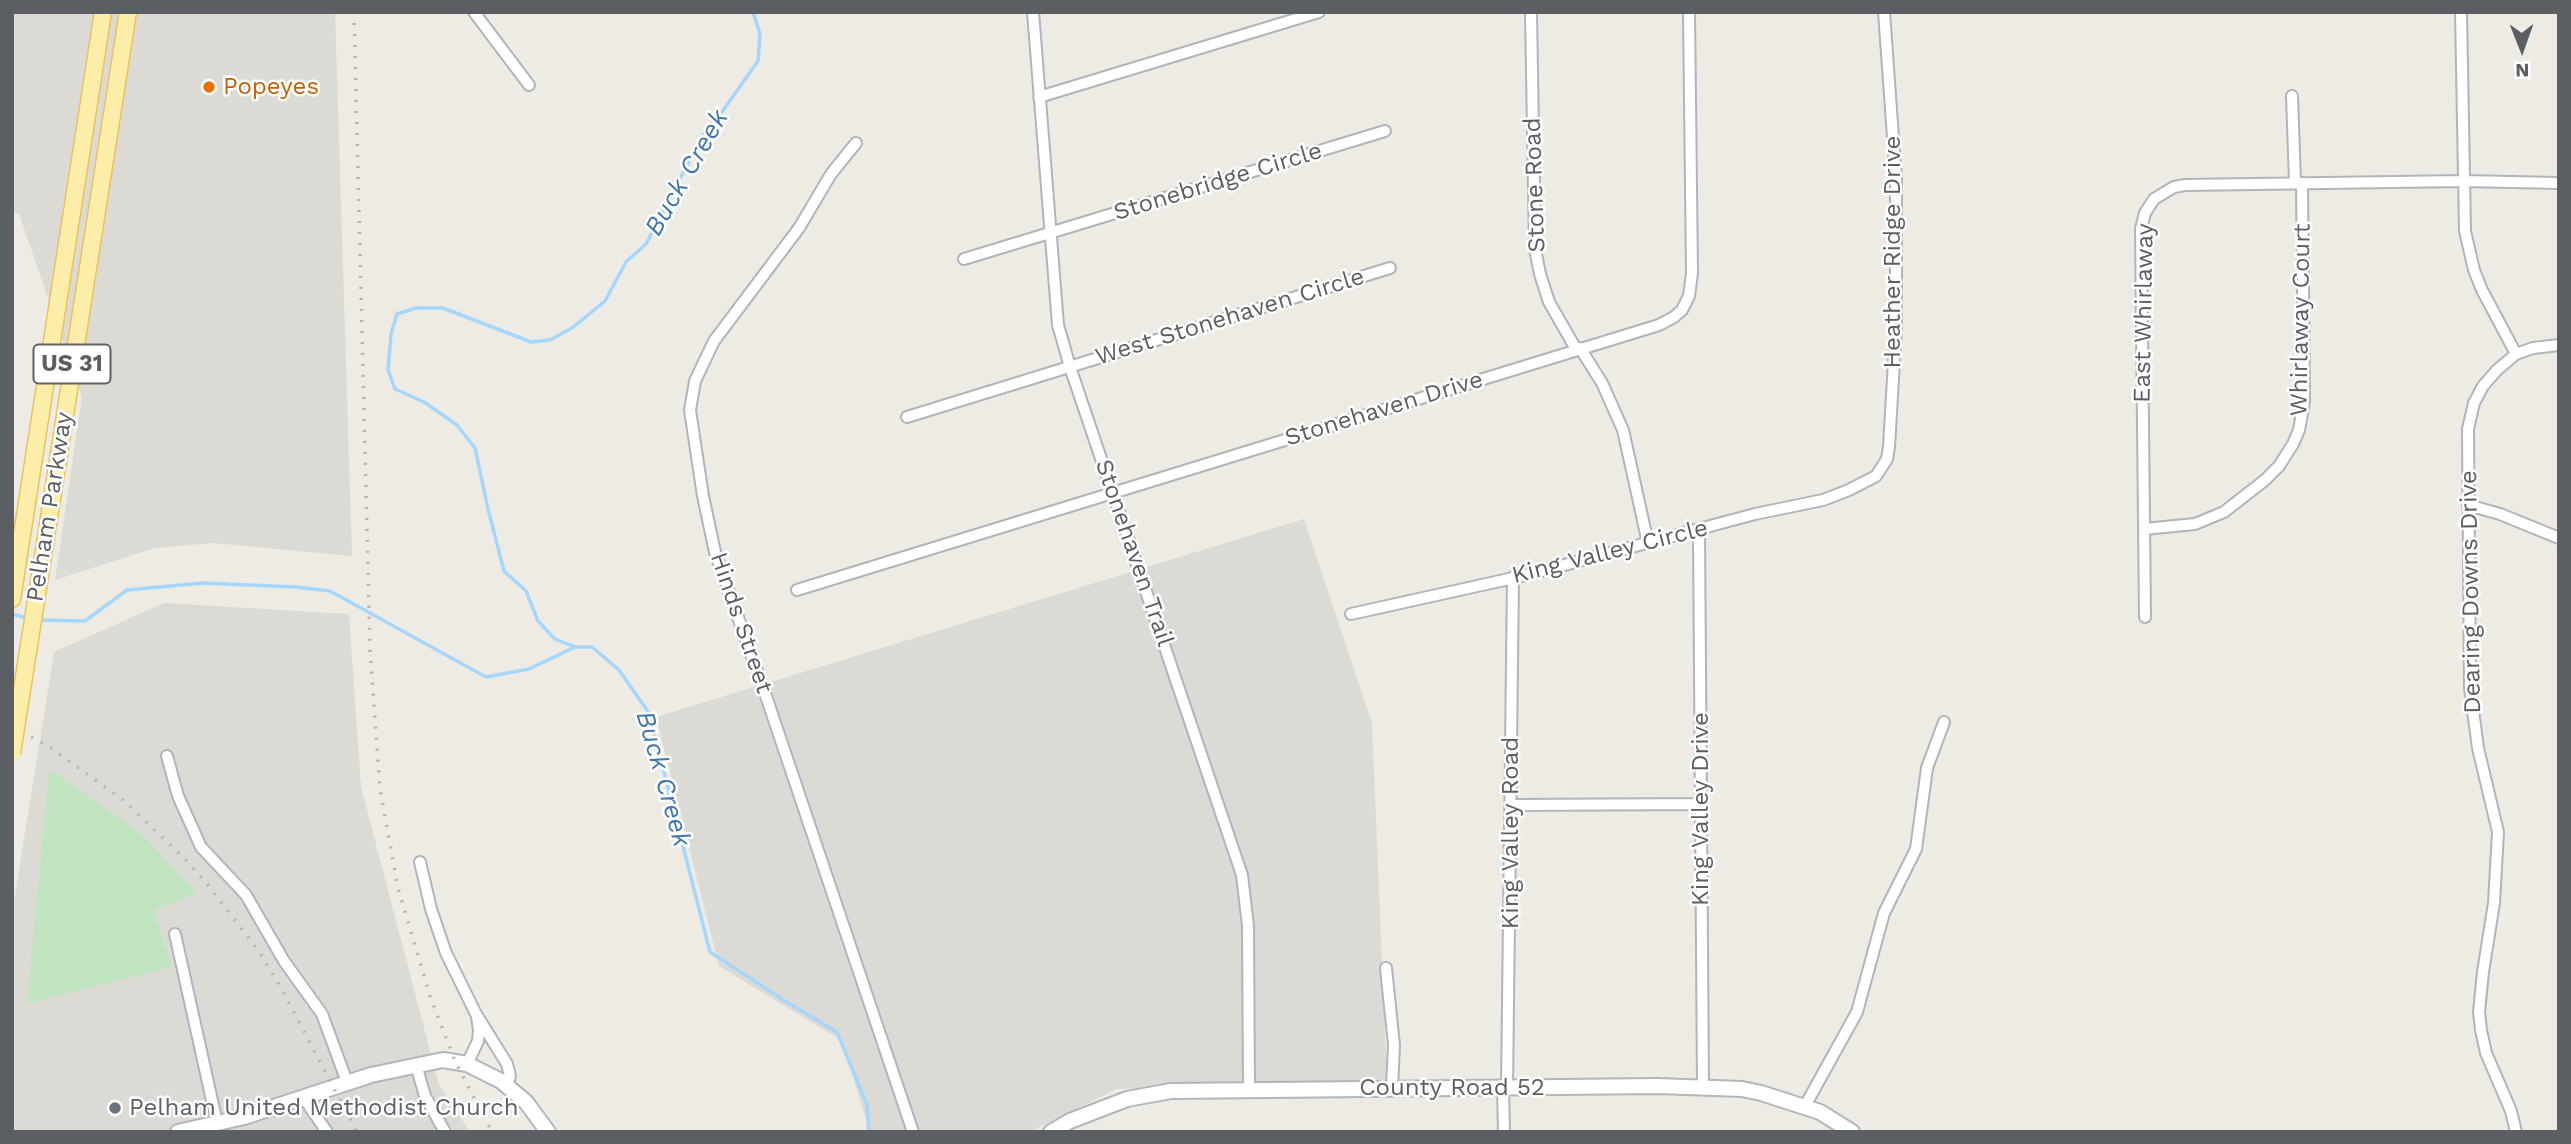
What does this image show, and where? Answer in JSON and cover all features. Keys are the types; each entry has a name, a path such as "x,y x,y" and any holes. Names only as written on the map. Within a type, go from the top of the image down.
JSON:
{"main road":[{"name":"Pelham Parkway","path":"12,598 103,12"},
{"name":"Pelham Parkway","path":"12,753 128,12"},
{"path":"91,86 115,91"},
{"path":"70,224 94,228"},
{"path":"47,372 71,372"}],"street":[{"path":"474,12 529,85"},
{"name":"Stonehaven Trail","path":"1033,12 1058,325 1241,875 1248,926 1249,1089"},
{"path":"1039,97 1319,12"},
{"name":"Stone Road","path":"1531,12 1535,248 1540,274 1549,302 1602,383 1623,430 1648,543"},
{"name":"Stonehaven Drive","path":"797,590 1659,325 1682,310 1689,296 1692,273 1689,12"},
{"name":"Heather Ridge Drive","path":"1866,482 1876,475 1887,459 1896,327 1895,138 1884,12"},
{"path":"2461,12 2465,231 2474,270 2491,309 2516,354"},
{"name":"Whirlaway Court","path":"2144,529 2195,524 2224,512 2279,466 2294,444 2299,430 2304,402 2299,183 2292,96"},
{"name":"Stonebridge Circle","path":"964,259 1385,131"},
{"name":"Hinds Street","path":"856,144 831,174 799,228 714,341 695,381 690,410 702,496 715,552 913,1132"},
{"name":"East Whirlaway","path":"2145,617 2141,229 2145,213 2154,199 2162,193 2185,185 2463,181 2559,183"},
{"name":"West Stonehaven Circle","path":"908,417 1390,268"},
{"name":"Dearing Downs Drive","path":"2516,1132 2511,1111 2486,1053 2479,1012 2494,903 2498,832 2471,705 2468,429 2474,402 2489,378 2516,354 2533,348 2559,345"},
{"name":"King Valley Circle","path":"1351,614 1513,578 1699,531 1755,514 1822,500 1866,482"},
{"path":"2468,505 2500,514 2559,538"},
{"name":"King Valley Drive","path":"1699,531 1703,1087"},
{"name":"King Valley Road","path":"1504,1132 1513,578"},
{"path":"1805,1106 1857,1013 1884,913 1916,849 1927,768 1944,722"},
{"path":"167,756 178,796 201,847 246,895 284,961 322,1014 347,1082"},
{"path":"1511,805 1702,804"},
{"path":"420,862 442,943 476,1014 507,1064 510,1076 507,1085"},
{"path":"175,934 216,1126"},
{"path":"1386,968 1394,1045 1392,1088"},
{"path":"467,1064 478,1041 476,1014"},
{"path":"178,1132 216,1126 347,1082 443,1060 467,1064 507,1085 526,1102 548,1132"},
{"path":"416,1065 425,1096 445,1132"},
{"name":"County Road 52","path":"1051,1132 1101,1108 1171,1091 1703,1087 1751,1091 1805,1106 1852,1132"},
{"path":"303,1097 327,1132"}],"shaded area":[{"path":"12,12 335,12 352,556 213,543 155,548 55,580 82,397 19,214 12,212"},
{"path":"1304,519 1372,723 1387,1084 1117,1089 1029,1132 870,1132 842,1041 719,966 656,717"},
{"path":"164,603 349,614 361,787 439,1085 470,1132 12,1132 12,914 54,652"}],"green space":[{"path":"49,769 138,831 197,893 154,910 172,967 27,1004"}],"waterway":[{"name":"Buck Creek","path":"753,12 760,34 758,61 724,109 706,129 646,244 626,262 605,301 572,328 550,340 531,342 443,308 416,308 397,314 391,334 388,370 395,389 424,402 457,425 475,448 504,571 526,591 538,621 555,639 575,647 592,647 619,670 649,713 710,952 837,1032 867,1105 869,1132"},
{"path":"38,620 85,621 127,590 203,583 296,587 330,591 486,677 529,669 575,647"},
{"path":"12,614 27,618"}],"railway":[{"path":"354,12 370,650 380,789 398,888 430,996 455,1061 492,1132"},
{"path":"12,726 48,746 122,799 187,861 208,885 258,950 281,988 357,1132"}],"place":[{"name":"Popeyes","path":"209,87"},
{"name":"Pelham United Methodist Church","path":"115,1108"}]}
